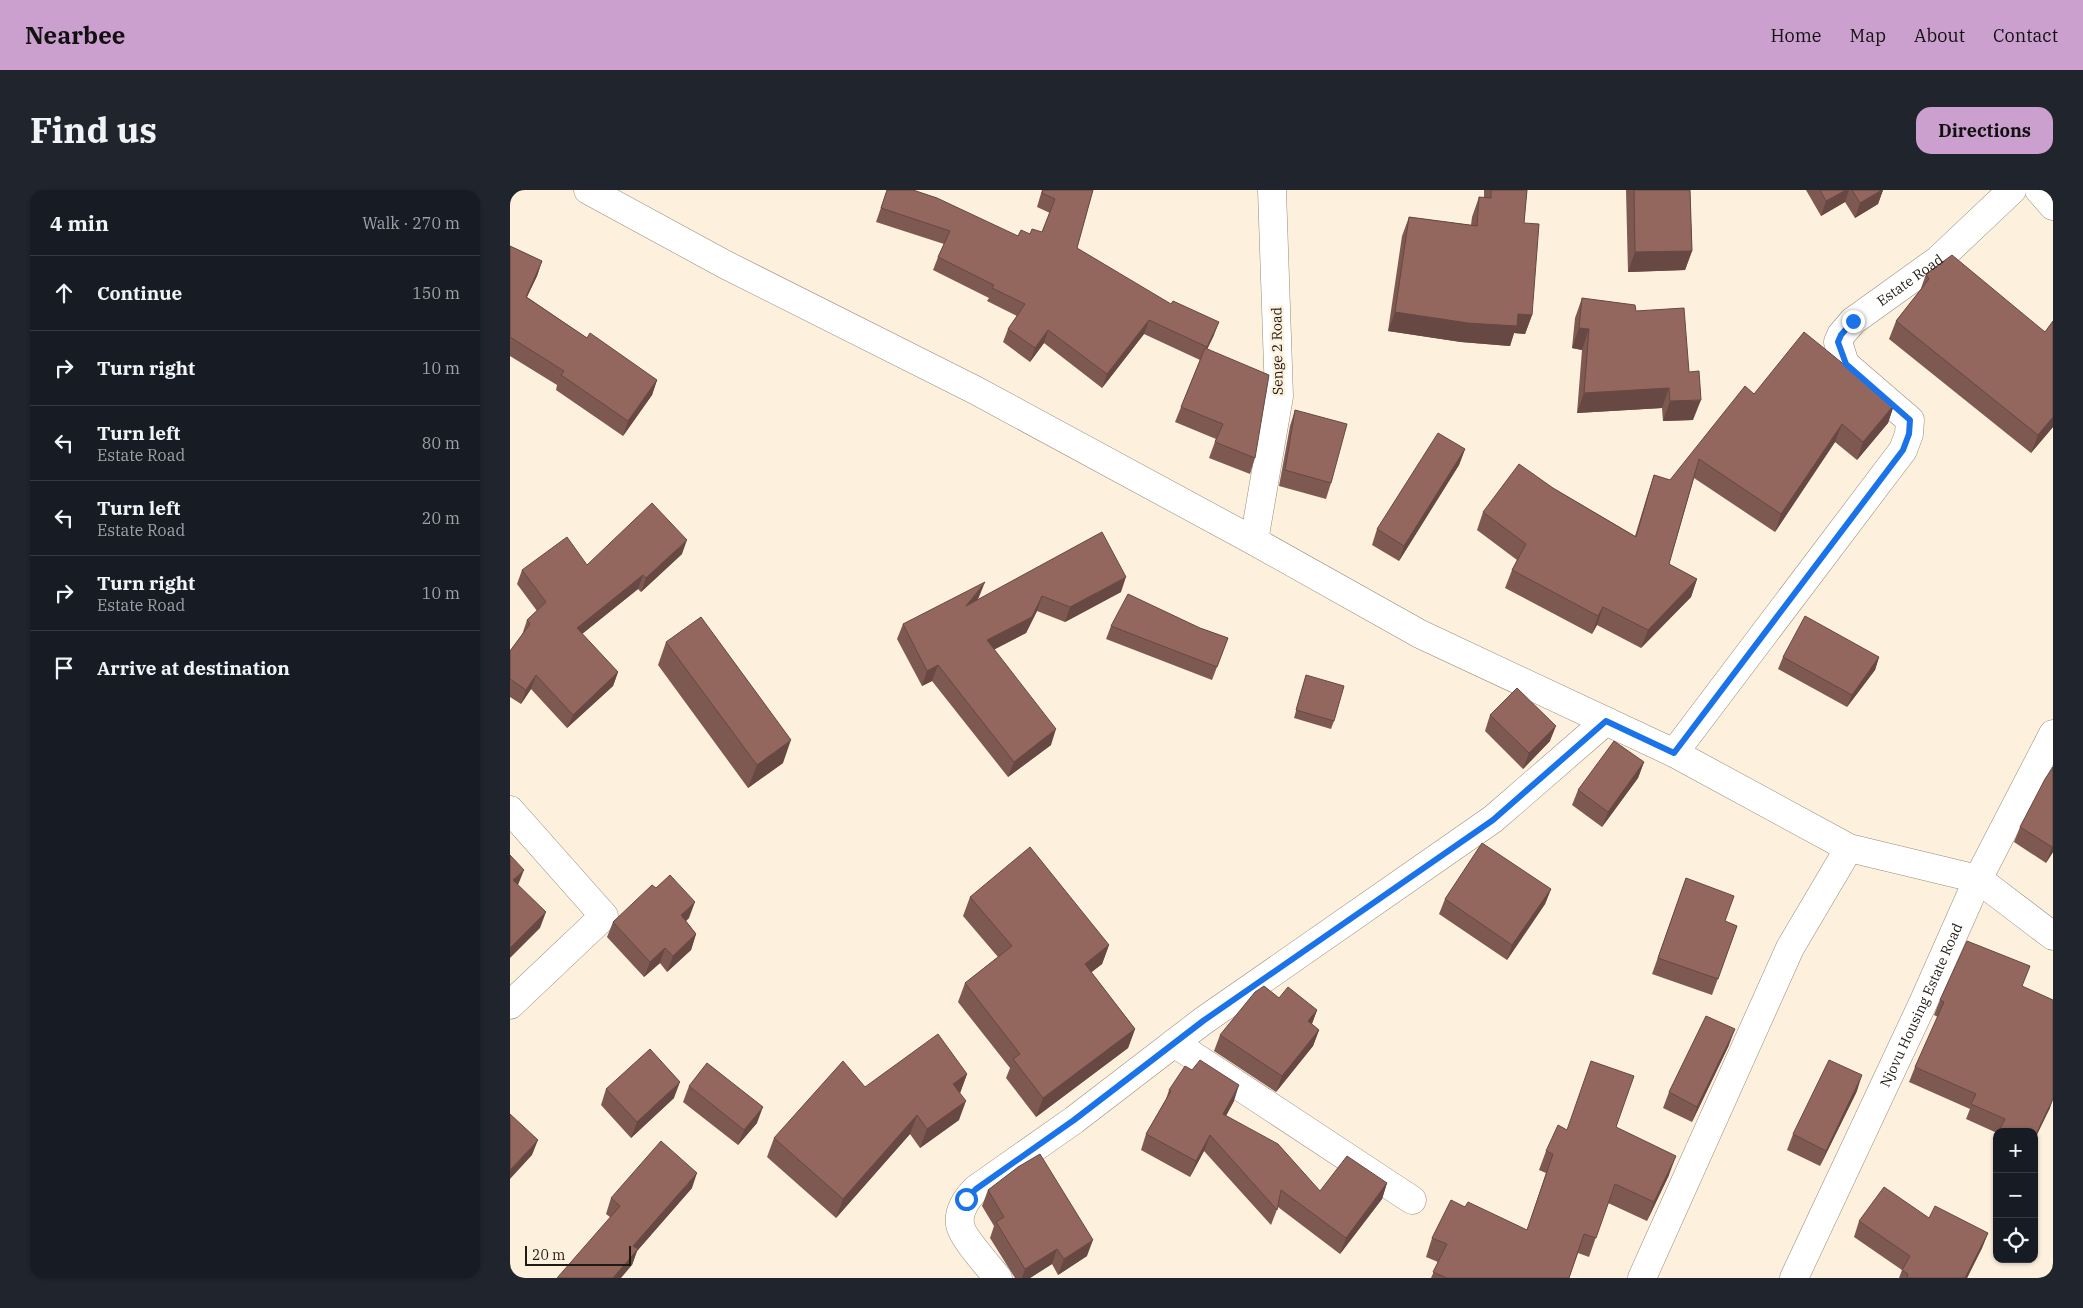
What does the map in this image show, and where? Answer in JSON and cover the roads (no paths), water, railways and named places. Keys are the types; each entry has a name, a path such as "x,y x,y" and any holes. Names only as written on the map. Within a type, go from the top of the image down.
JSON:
{"street":[{"path":"588,190 726,265 975,390 1254,541 1420,634 1674,753 1849,848 1978,879 2053,936"},
{"name":"Senge 2 Road","path":"1254,541 1279,396 1272,190"},
{"name":"Estate Road","path":"1674,753 1903,450 1909,434 1910,420 1846,364 1838,342 1841,335 1853,321 1938,260 2012,190"},
{"path":"2039,190 2053,206"},
{"path":"998,1278 971,1244 960,1224 962,1209 966,1199 976,1189 1074,1120 1203,1021 1493,820 1606,721"},
{"name":"Njovu Housing Estate Road","path":"1794,1278 1978,879 2053,734"},
{"path":"510,810 604,916 510,1005"},
{"path":"1642,1278 1790,948 1849,848"},
{"path":"1174,1043 1412,1200"}]}
